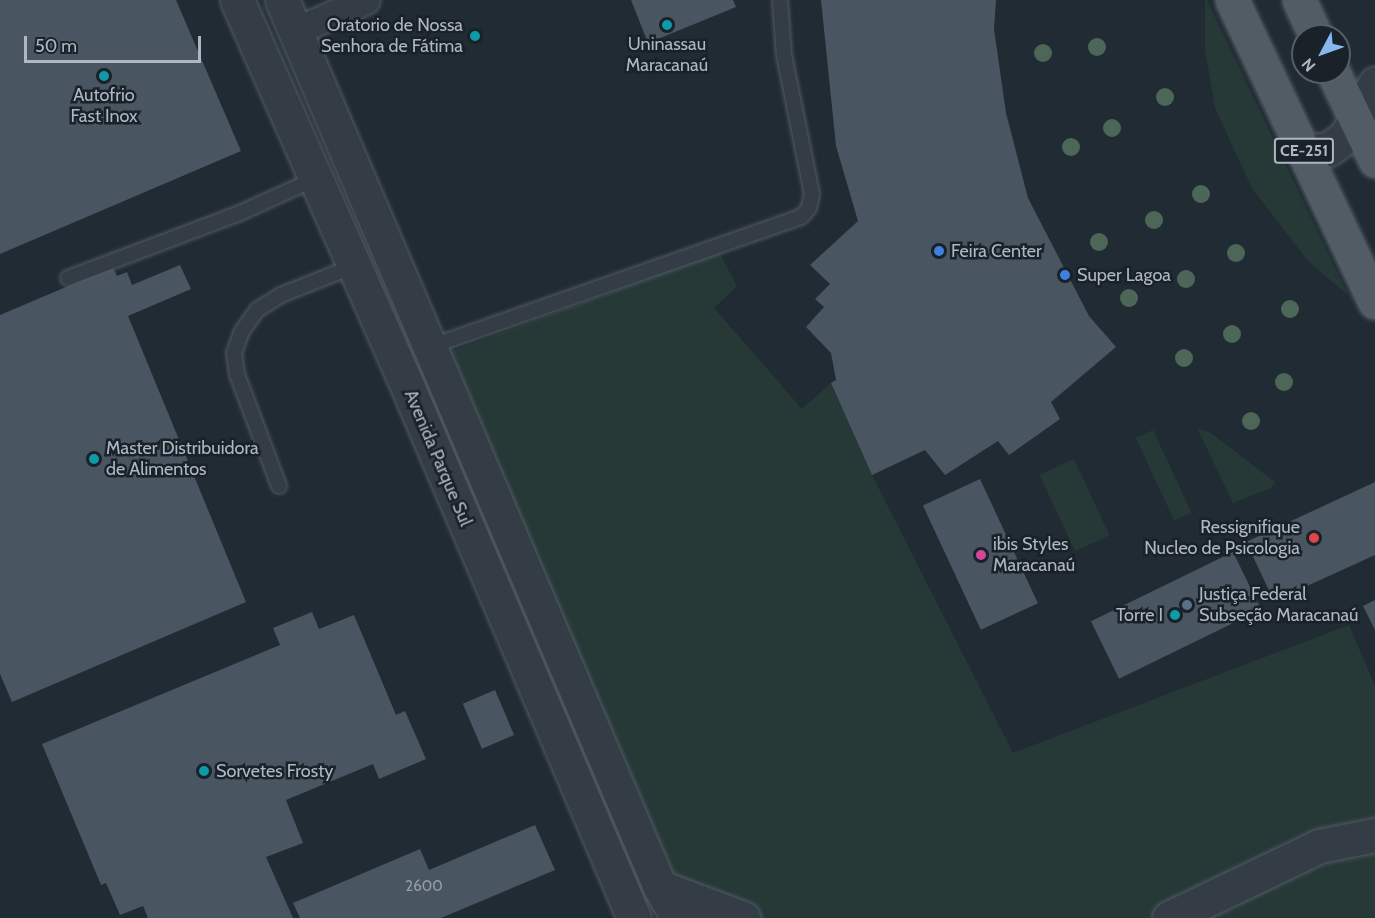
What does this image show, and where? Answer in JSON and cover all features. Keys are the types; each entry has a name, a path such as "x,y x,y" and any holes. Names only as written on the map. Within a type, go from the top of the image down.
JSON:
{"main road":[{"name":"CE-251","path":"1232,0 1375,302"},
{"path":"1299,0 1310,24"},
{"name":"CE-251","path":"1339,84 1375,160"}],"street":[{"name":"Avenida Parque Sul","path":"237,0 354,266 634,918"},
{"name":"Avenida Parque Sul","path":"282,0 432,346 660,888 678,918"},
{"path":"295,31 366,0"},
{"path":"1304,152 1334,146 1356,121 1375,84"},
{"path":"1169,918 1319,846 1375,835"},
{"path":"660,888 743,918"}],"lane":[{"path":"432,346 801,217 809,208 812,194 784,55 780,0"},
{"path":"68,278 315,179"},
{"path":"279,486 237,374 234,354 242,331 257,310 281,295 354,266"}],"green space":[{"path":"1205,0 1348,295 1308,261 1252,188 1215,108 1205,49"},
{"path":"719,252 737,286 714,308 802,409 831,383 872,475 1013,753 1349,625 1375,686 1375,918 682,918 442,355"},
{"path":"1197,428 1211,433 1275,482 1271,488 1233,503"},
{"path":"1153,430 1191,512 1174,521 1136,438"},
{"path":"1074,459 1109,535 1075,551 1040,475"}],"building":[{"name":"Autofrio Fast Inox","path":"0,0 176,0 241,151 0,254"},
{"name":"Uninassau Maracanaú","path":"631,0 733,0 736,7 648,43"},
{"name":"Feira Center","path":"821,0 996,0 994,29 1006,113 1028,198 1089,316 1116,347 1051,402 1060,419 1009,455 998,441 945,475 925,450 872,475 831,383 836,380 831,353 806,327 824,307 815,299 830,284 810,265 858,221 836,146"},
{"name":"Master Distribuidora de Alimentos","path":"180,265 191,289 128,316 246,602 12,702 0,674 0,315 113,267 117,276 127,272 132,285"},
{"name":"ibis Styles Maracanaú","path":"980,479 1038,603 981,630 923,506"},
{"path":"1375,482 1375,555 1274,601 1246,542"},
{"name":"Torre I","path":"1233,552 1261,610 1119,679 1091,621"},
{"path":"1375,600 1375,630 1363,606"},
{"name":"Sorvetes Frosty","path":"312,612 319,629 354,615 396,715 405,711 426,759 379,779 373,764 286,800 303,843 266,857 293,918 148,918 143,906 120,915 106,883 101,885 42,744 280,645 273,628"},
{"path":"495,690 514,735 482,749 463,704"},
{"path":"535,825 555,870 441,918 300,918 293,903 420,849 429,870"}],"place":[{"name":"Uninassau Maracanaú","path":"667,25"},
{"name":"Oratorio de Nossa Senhora de Fátima","path":"475,36"},
{"name":"Autofrio Fast Inox","path":"104,76"},
{"name":"Feira Center","path":"939,251"},
{"name":"Super Lagoa","path":"1065,275"},
{"name":"Master Distribuidora de Alimentos","path":"94,459"},
{"name":"Ressignifique Nucleo de Psicologia","path":"1314,538"},
{"name":"ibis Styles Maracanaú","path":"981,555"},
{"name":"Justiça Federal Subseção Maracanaú","path":"1187,605"},
{"name":"Torre I","path":"1175,615"},
{"name":"Sorvetes Frosty","path":"204,771"}]}
